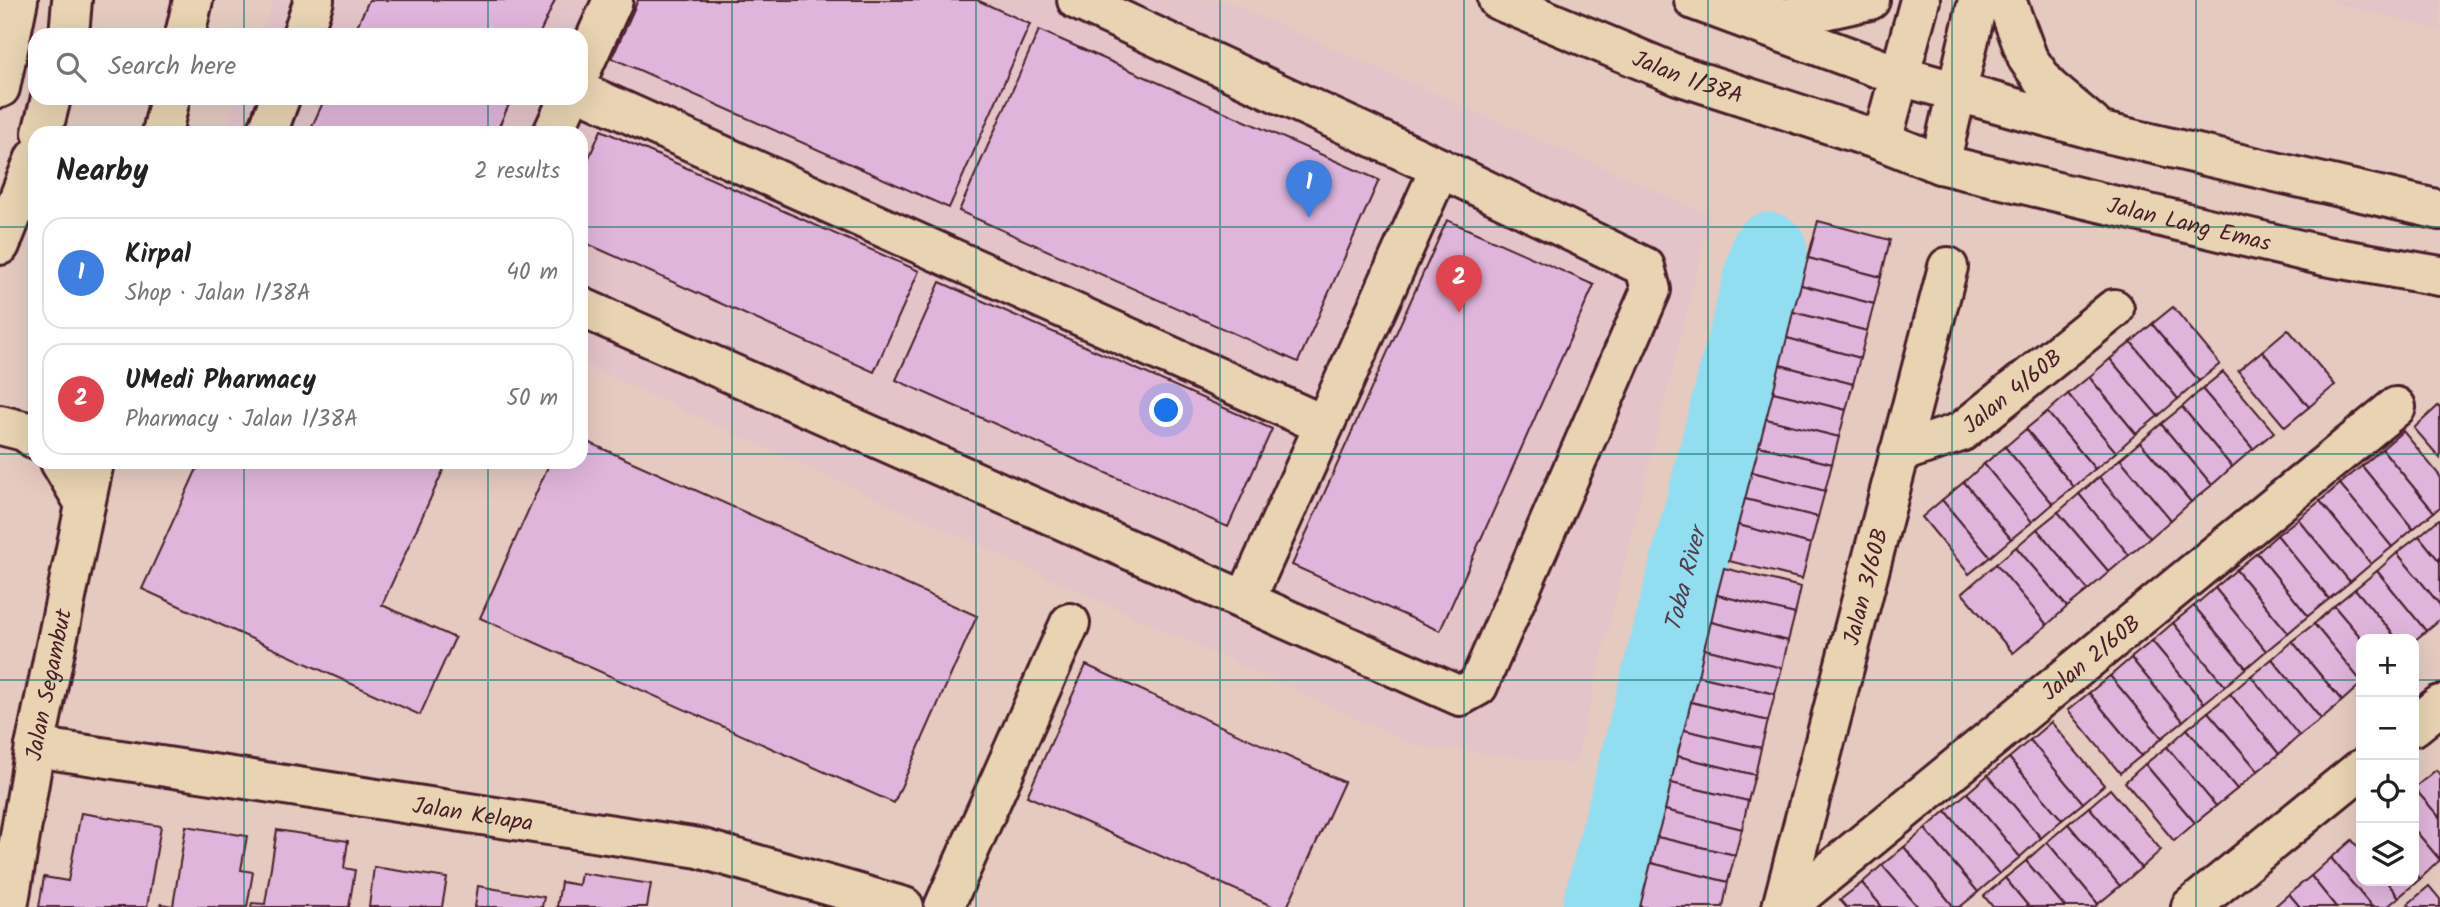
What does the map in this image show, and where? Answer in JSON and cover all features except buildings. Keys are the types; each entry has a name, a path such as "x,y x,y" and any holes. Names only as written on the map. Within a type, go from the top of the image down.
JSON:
{"street":[{"path":"0,88 18,0"},
{"path":"70,28 72,0"},
{"path":"170,28 172,0"},
{"path":"187,28 193,0"},
{"path":"304,28 314,0"},
{"path":"588,55 613,0"},
{"path":"588,310 1460,696 1478,687 1651,290 1645,267 1440,168 1077,0"},
{"name":"Jalan 1/38A","path":"1498,0 1678,75 1882,141 1940,164"},
{"path":"1703,4 1787,18 1870,0"},
{"path":"1882,141 1920,0"},
{"path":"1940,164 1978,0"},
{"path":"2006,0 2028,60 2048,87 2102,132"},
{"path":"1703,4 1900,76 2102,132 2440,210"},
{"path":"588,95 1324,425"},
{"path":"44,126 49,105"},
{"path":"269,126 277,105"},
{"path":"556,126 566,105"},
{"name":"Jalan Lang Emas","path":"1940,164 2325,256 2440,276"},
{"path":"1245,601 1440,168"},
{"path":"0,246 28,176"},
{"name":"Jalan 3/60B","path":"1784,907 1948,267"},
{"name":"Jalan 4/60B","path":"1899,453 1961,432 2114,309"},
{"name":"Jalan 2/60B","path":"1784,907 2396,407"},
{"path":"0,425 28,434"},
{"path":"64,469 85,504"},
{"name":"Jalan Segambut","path":"8,907 35,747 92,469"},
{"path":"944,907 1070,624"},
{"path":"2419,722 2440,705"},
{"name":"Jalan Kelapa","path":"35,747 699,848 904,907"},
{"path":"2190,907 2356,773"}],"shaded area":[{"path":"274,0 1222,0 1710,215 1575,764 1415,745 588,366 588,126 226,126 233,105 588,105 588,28 263,28"},
{"path":"2327,0 2440,0 2440,30"}],"waterway":[{"name":"Toba River","path":"1601,907 1769,251"}],"place":[{"name":"Kirpal","path":"1309,218"},
{"name":"UMedi Pharmacy","path":"1459,313"}]}
